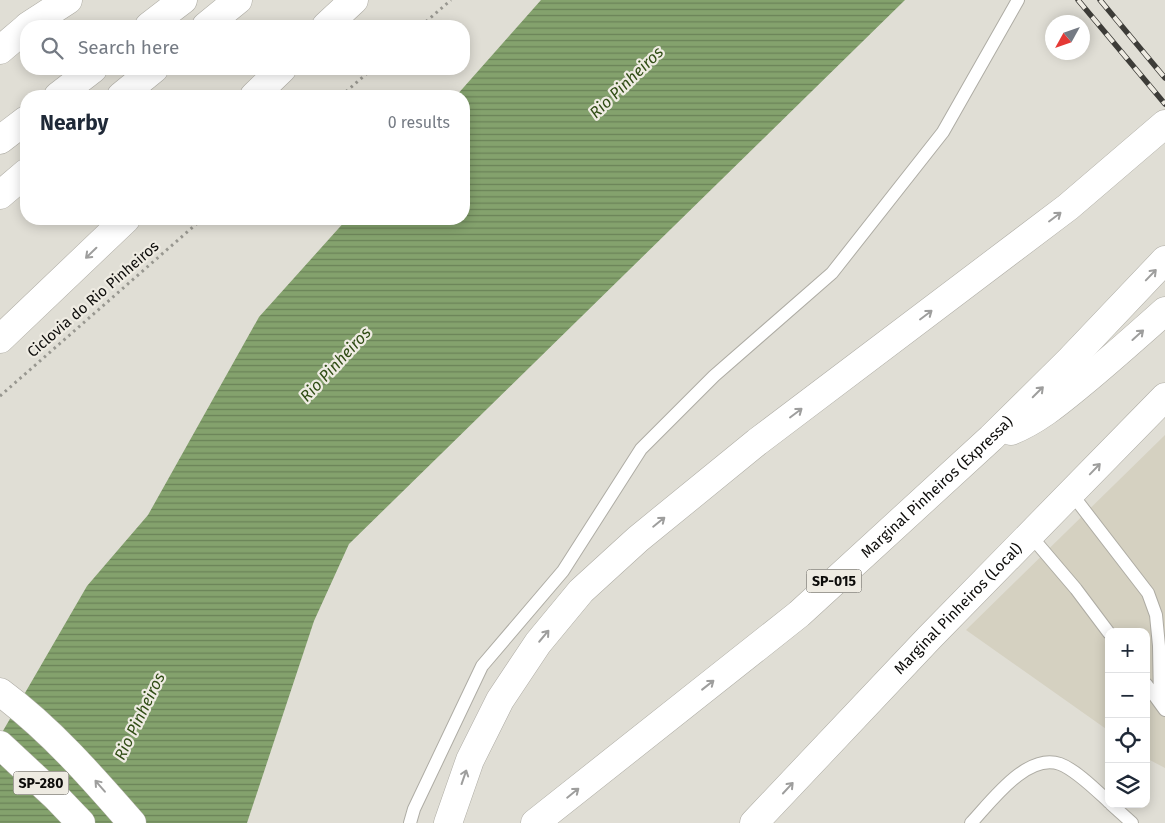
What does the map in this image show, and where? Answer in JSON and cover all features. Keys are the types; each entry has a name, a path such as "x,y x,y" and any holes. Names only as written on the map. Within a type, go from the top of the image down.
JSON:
{"highway":[{"path":"38,20 68,0"},
{"path":"157,20 183,0"},
{"path":"213,20 238,0"},
{"path":"332,20 354,0"},
{"path":"0,50 20,33"},
{"path":"66,90 85,75"},
{"path":"128,90 147,75"},
{"path":"260,90 276,75"},
{"path":"448,823 470,760 500,700 538,643 581,591 638,538 757,442 1068,207 1165,124"},
{"path":"0,140 20,125"},
{"path":"0,195 20,179"},
{"path":"0,339 120,225"},
{"name":"Marginal Pinheiros (Expressa)","path":"535,823 799,614 991,438 1165,260"},
{"path":"991,438 1022,426 1054,406 1111,360 1165,311"},
{"name":"Marginal Pinheiros (Local)","path":"754,823 930,638 1165,397"},
{"path":"0,692 27,712 82,765 132,823"},
{"name":"SP-280","path":"0,745 81,823"}],"lane":[{"path":"410,823 414,809 482,666 563,570 641,448 714,376 832,273 943,132 1018,0"},
{"path":"1071,493 1148,593 1156,615 1163,706"},
{"path":"1030,535 1076,589 1105,628"},
{"path":"1150,689 1163,706"},
{"path":"971,823 1016,777 1028,768 1041,762 1059,764 1071,770 1105,799"},
{"path":"1116,808 1132,823"}],"path":[{"path":"428,20 451,0"},
{"path":"348,90 365,75"},
{"name":"Ciclovia do Rio Pinheiros","path":"0,396 195,225"}],"shaded area":[{"path":"1165,435 1165,768 1150,760 1150,628 1105,628 1105,728 966,630"}],"water":[{"name":"Rio Pinheiros","path":"541,0 905,0 349,544 314,621 247,823 0,823 0,736 87,586 148,515 259,317 342,225 470,225 470,90 461,90"}],"railway":[{"path":"1078,0 1165,104"},
{"path":"1100,0 1165,78"}]}
